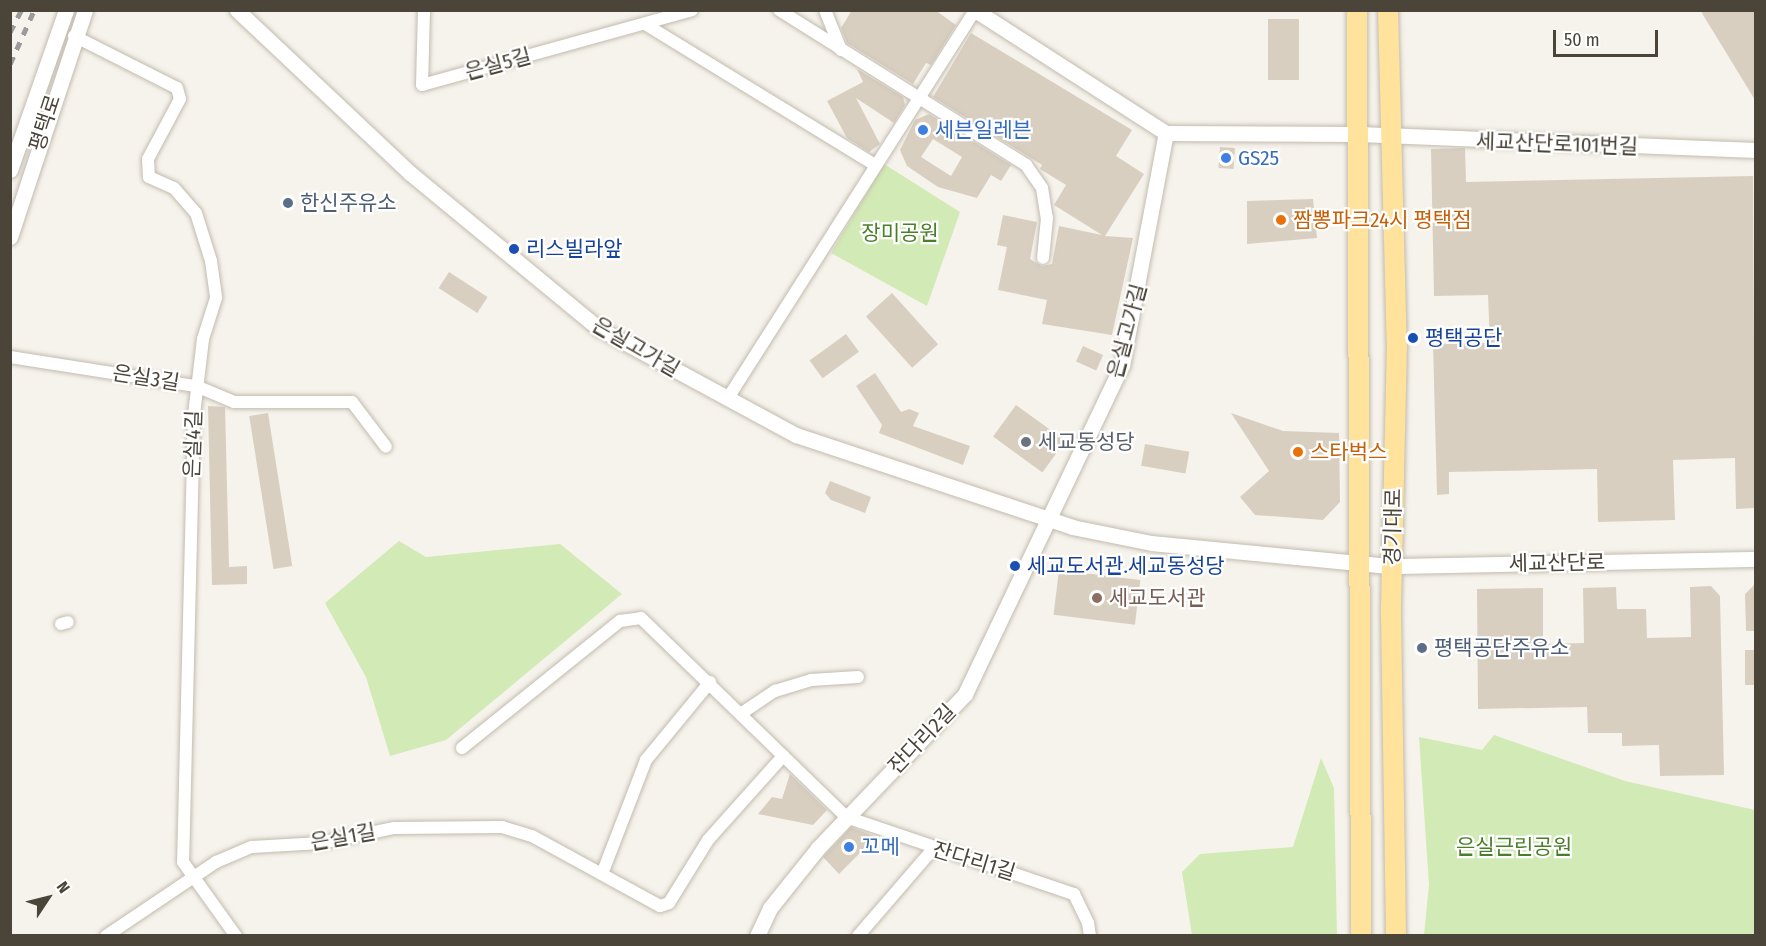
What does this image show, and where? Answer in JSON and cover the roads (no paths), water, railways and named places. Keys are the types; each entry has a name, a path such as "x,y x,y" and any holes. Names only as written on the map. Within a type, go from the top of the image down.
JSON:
{"main road":[{"name":"경기대로","path":"1357,10 1361,936"},
{"name":"경기대로","path":"1388,10 1389,138 1397,343 1392,566 1396,936"}],"street":[{"name":"평택로","path":"10,170 66,10"},
{"name":"평택로","path":"10,237 74,36 85,10"},
{"name":"은실고가길","path":"237,10 410,173 598,328 796,435 1051,517 1072,527 1151,543 1359,564"},
{"name":"은실5길","path":"424,10 423,85 692,10"},
{"path":"779,10 1026,165 1042,188 1047,218 1043,258"},
{"path":"825,10 841,50"},
{"path":"728,398 975,10 1166,133"},
{"path":"645,24 875,165"},
{"name":"은실4길","path":"74,36 177,88 180,99 148,159 149,177 174,188 196,213 211,261 216,298 203,339 196,386 183,862 192,880 236,936"},
{"name":"은실고가길","path":"1051,517 1122,364 1166,133"},
{"name":"세교산단로101번길","path":"1166,133 1359,134 1389,138 1755,150"},
{"name":"은실3길","path":"10,357 196,386 234,402 352,402 386,447"},
{"name":"잔다리2길","path":"757,936 770,908 846,817 964,694 1051,517"},
{"name":"세교산단로","path":"1359,564 1392,566 1755,559"},
{"path":"462,748 620,621 641,618 742,713 775,691 811,680 858,677"},
{"path":"710,682 646,760 599,873 660,906 669,903 708,840 783,756"},
{"name":"잔다리1길","path":"742,713 846,817 933,849 1074,894 1088,923 1090,936"},
{"name":"은실1길","path":"106,936 216,862 252,847 321,843 394,828 502,827 532,836 599,873"},
{"path":"858,936 933,849"}],"railway":[{"path":"10,32 21,10"},
{"path":"10,64 34,10"}],"place":[{"name":"세븐일레븐","path":"923,130"},
{"name":"GS25","path":"1226,158"},
{"name":"한신주유소","path":"288,203"},
{"name":"짬뽕파크24시 평택점","path":"1281,220"},
{"name":"리스빌라앞","path":"514,249"},
{"name":"평택공단","path":"1413,338"},
{"name":"세교동성당","path":"1026,442"},
{"name":"스타벅스","path":"1298,452"},
{"name":"세교도서관.세교동성당","path":"1015,566"},
{"name":"세교도서관","path":"1097,598"},
{"name":"평택공단주유소","path":"1422,648"},
{"name":"꼬메","path":"849,847"}],"park label":[{"name":"장미공원","path":"900,233"},
{"name":"은실근린공원","path":"1514,847"}]}
